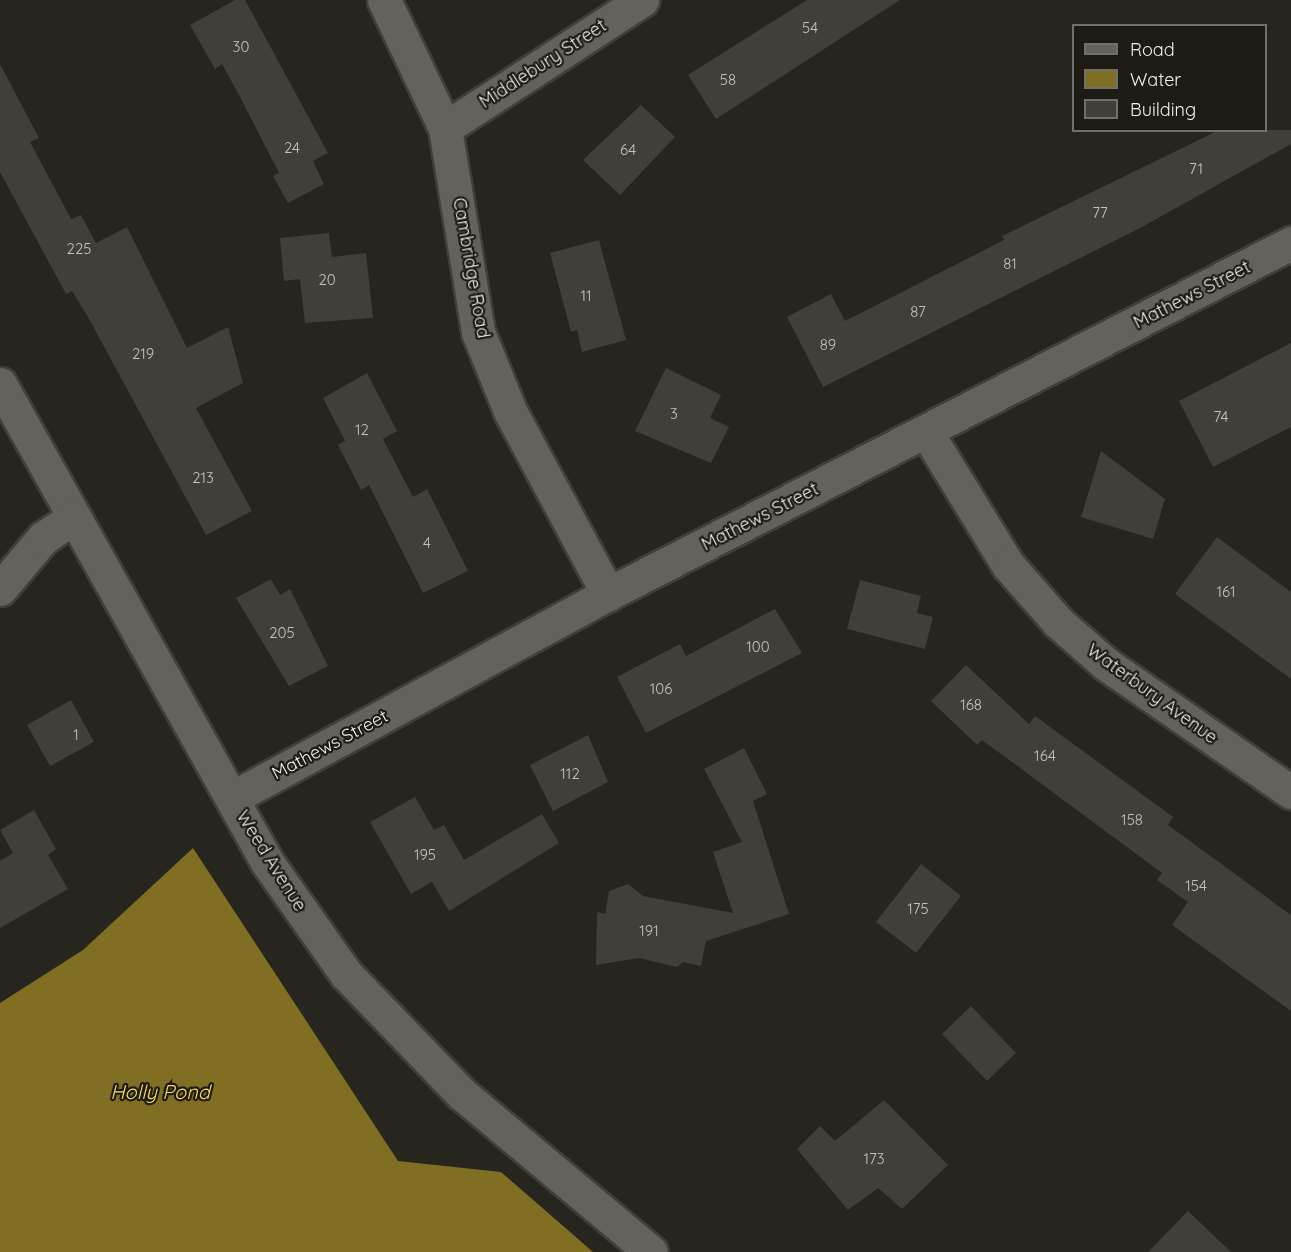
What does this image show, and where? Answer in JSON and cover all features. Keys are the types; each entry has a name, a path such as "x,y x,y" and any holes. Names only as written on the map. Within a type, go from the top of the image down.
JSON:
{"street":[{"name":"Cambridge Road","path":"384,0 445,129 478,332 510,411 608,594"},
{"name":"Middlebury Street","path":"445,129 642,0"},
{"name":"Mathews Street","path":"232,798 608,594 927,433 1291,243"},
{"name":"Weed Avenue","path":"0,384 267,862 346,974 462,1094 651,1252"},
{"name":"Waterbury Avenue","path":"927,433 1008,565 1058,622 1107,664 1291,792"},
{"path":"0,589 43,538 74,517"}],"water":[{"name":"Holly Pond","path":"193,848 398,1161 501,1172 593,1252 0,1252 0,1003 83,950"}],"building":[{"path":"235,0 245,0 328,153 313,161 324,184 288,203 273,176 279,173 222,64 215,69 190,25"},
{"path":"807,0 900,0 716,119 688,75"},
{"path":"0,64 39,138 30,142 71,219 81,215 96,243 127,227 187,348 228,327 243,383 196,408 252,511 206,535 88,317 72,291 66,294 0,172"},
{"path":"641,105 675,137 620,195 583,160"},
{"path":"1291,130 1291,144 1142,227 823,387 787,317 831,294 845,321 1004,240 1002,236 1215,132"},
{"path":"329,233 332,257 366,253 373,318 305,323 300,279 284,281 280,238"},
{"path":"599,240 626,340 582,352 577,330 571,332 550,253"},
{"path":"1291,343 1291,427 1213,467 1179,401"},
{"path":"666,368 721,395 710,418 729,427 711,463 635,431"},
{"path":"367,373 397,431 383,439 413,497 427,489 468,571 423,593 369,485 361,490 338,445 345,441 323,398"},
{"path":"1101,451 1165,499 1153,539 1081,517"},
{"path":"1217,537 1291,592 1291,679 1175,594"},
{"path":"271,579 280,595 290,589 328,666 289,686 236,598"},
{"path":"860,580 921,596 917,613 933,617 925,649 847,629"},
{"path":"775,609 802,653 646,733 617,677 680,644 686,656"},
{"path":"966,665 1029,724 1035,716 1173,817 1168,825 1291,915 1291,1011 1172,925 1188,902 1157,880 1162,873 982,740 977,745 931,701"},
{"path":"71,700 94,742 50,766 27,725"},
{"path":"588,735 608,782 553,811 530,765"},
{"path":"744,748 767,794 753,801 789,914 706,941 701,966 683,962 677,967 639,958 596,965 597,912 605,914 609,891 628,884 643,896 733,913 713,852 742,842 704,769"},
{"path":"415,797 434,830 444,825 464,860 542,814 559,843 449,911 432,882 411,894 370,822"},
{"path":"34,810 56,849 48,855 68,889 0,928 0,861 13,853 0,830"},
{"path":"921,864 961,896 916,953 876,922"},
{"path":"971,1006 1016,1053 987,1081 942,1034"},
{"path":"884,1100 948,1165 902,1209 878,1188 848,1210 797,1149 820,1126 835,1141"},
{"path":"1188,1211 1231,1252 1148,1252"}]}
